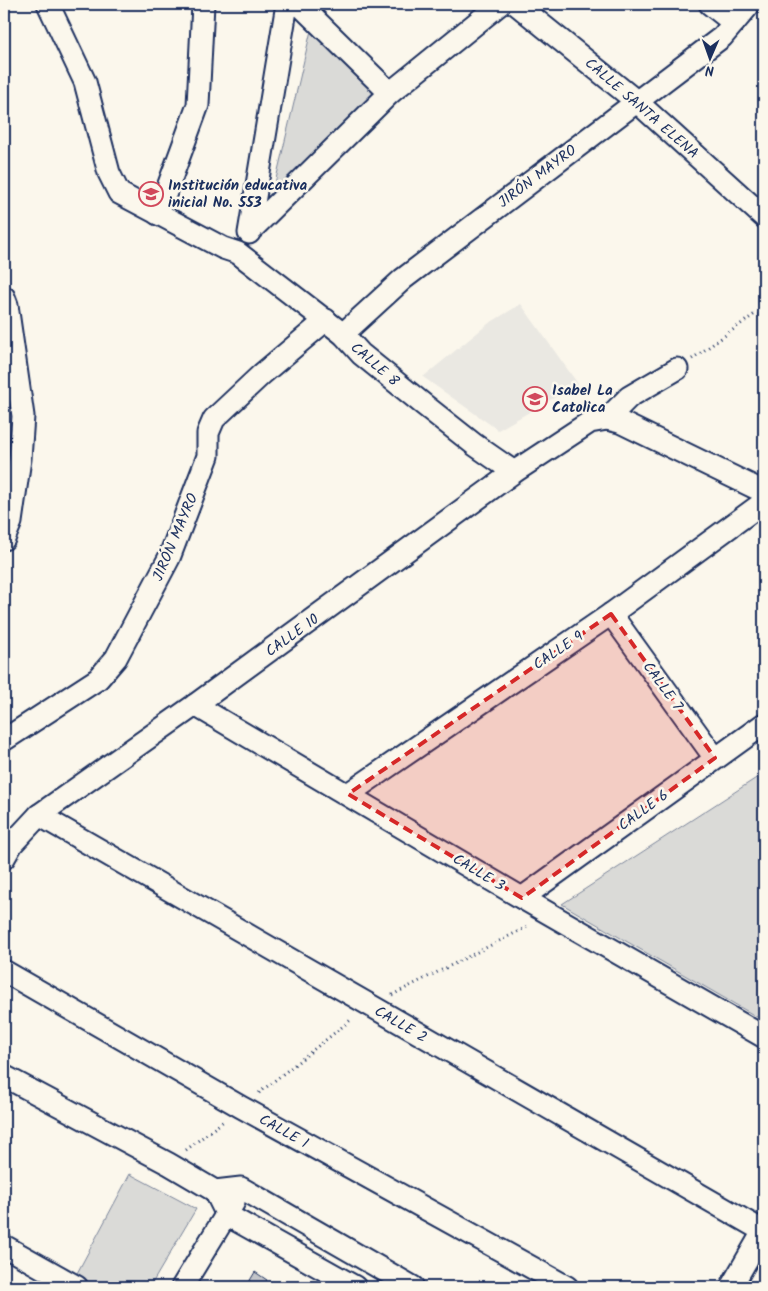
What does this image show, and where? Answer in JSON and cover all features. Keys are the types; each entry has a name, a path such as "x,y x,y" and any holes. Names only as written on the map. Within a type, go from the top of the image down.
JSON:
{"street":[{"name":"CALLE 8","path":"48,4 85,82 109,173 119,193 223,248 238,253 326,320 343,334 361,354 423,404 475,445 514,472"},
{"path":"158,214 198,105 203,4"},
{"path":"250,230 287,4"},
{"path":"299,4 390,93"},
{"path":"238,253 250,230 390,93 500,4"},
{"name":"CALLE SANTA ELENA","path":"516,4 636,101 764,217"},
{"path":"710,4 734,23"},
{"name":"JIRÓN MAYRO","path":"343,334 404,279 722,37 750,4"},
{"path":"4,298 7,305 22,416 12,457 12,522 4,539"},
{"name":"JIRÓN MAYRO","path":"4,740 98,679 116,658 169,558 208,456 208,433 214,419 262,374 326,320"},
{"name":"CALLE 10","path":"4,858 12,844 38,815 196,705 514,472 598,421 629,397 677,369"},
{"path":"598,421 620,422 764,492"},
{"name":"CALLE 9","path":"348,794 611,614 764,502"},
{"name":"CALLE 7","path":"611,614 715,758"},
{"name":"CALLE 3","path":"196,705 522,898 764,1037"},
{"name":"CALLE 6","path":"522,898 764,724"},
{"name":"CALLE 2","path":"38,815 764,1231"},
{"name":"CALLE 1","path":"4,971 241,1107 567,1287"},
{"path":"4,1076 169,1164 215,1191 227,1215 355,1287"},
{"path":"215,1191 242,1188 413,1287"},
{"path":"182,1287 242,1188"},
{"path":"731,1287 764,1231"},
{"path":"4,1246 78,1287"}],"path":[{"path":"677,369 755,314 764,316"},
{"path":"169,1164 369,1006 552,914"}],"highlighted area":[{"path":"611,614 715,758 522,898 348,794"}],"shaded area":[{"path":"313,22 377,96 272,196"},
{"path":"521,304 578,384 498,430 423,377 488,324"},
{"path":"764,773 764,1021 562,904"},
{"path":"130,1174 196,1209 150,1287 93,1287 75,1277"}],"building":[{"path":"255,1272 267,1280 263,1287 246,1287"}],"place":[{"name":"Institución educativa inicial No. 553","path":"151,194"},
{"name":"Isabel La Catolica","path":"535,399"}]}
